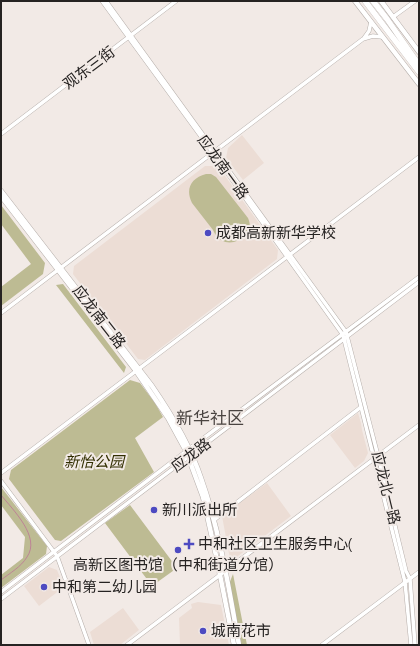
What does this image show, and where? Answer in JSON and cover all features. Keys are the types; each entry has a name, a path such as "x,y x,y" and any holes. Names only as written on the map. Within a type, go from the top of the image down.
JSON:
{"highway":[{"path":"365,1 419,72"},
{"path":"373,1 390,18 419,65"}],"main road":[{"path":"355,1 419,84"},
{"path":"376,1 419,52"},
{"path":"381,1 390,18"},
{"name":"应龙南二路","path":"1,191 59,269"},
{"name":"应龙南二路","path":"1,196 169,411 190,455"},
{"path":"190,455 201,477 214,520 226,571 239,645"},
{"path":"190,455 203,497 234,645"}],"street":[{"name":"应龙南一路","path":"102,1 130,36"},
{"name":"应龙南一路","path":"106,1 345,336"},
{"name":"观东三街","path":"1,134 176,1"},
{"path":"390,18 415,1"},
{"path":"1,313 363,39 369,31 371,22"},
{"path":"363,39 373,36 382,37"},
{"path":"1,473 419,157"},
{"name":"应龙路","path":"1,599 345,336 419,277"},
{"name":"应龙路","path":"1,592 188,450 419,282"},
{"name":"应龙北一路","path":"345,336 361,407 376,457 405,582 411,645"},
{"name":"应龙北一路","path":"345,336 406,571 410,579 415,645"},
{"path":"214,520 361,407"},
{"path":"127,645 419,425"},
{"path":"1,481 55,552 89,645"},
{"path":"322,645 419,572"}],"shaded area":[{"path":"242,135 264,163 243,180 226,158 228,148"},
{"path":"205,166 218,166 278,250 277,259 145,360 138,359 73,274 74,266"},
{"path":"358,413 368,453 364,461 355,468 330,435"},
{"path":"267,483 291,516 234,559 230,559 222,516"},
{"name":"中和第二幼儿园","path":"49,567 57,570 64,587 39,606 24,586"},
{"name":"城南花市","path":"198,602 221,605 229,645 180,645 179,618 192,608 191,604"},
{"path":"123,608 139,630 120,645 94,645 90,632"}],"green space":[{"path":"206,174 211,174 216,177 248,218 250,227 245,235 237,241 224,242 218,238 192,203 189,189 196,178"},
{"path":"1,205 45,263 43,274 1,306 1,287 31,264 1,224"},
{"path":"63,284 126,367 124,373 56,285"},
{"name":"新怡公园","path":"130,380 140,383 155,403 163,417 135,438 154,472 61,541 55,540 9,479 11,470"},
{"path":"1,487 47,546 46,554 1,588 1,575 23,558 25,537 1,505"},
{"path":"130,505 177,568 152,586 105,523"},
{"path":"233,574 247,645 241,645 229,584"}],"waterway":[{"path":"1,495 24,524 31,541 30,549 25,561 1,580"}],"place":[{"name":"成都高新新华学校","path":"208,233"},
{"name":"新川派出所","path":"154,510"},
{"name":"中和社区卫生服务中心(","path":"189,544"},
{"name":"高新区图书馆（中和街道分馆）","path":"178,550"},
{"name":"中和第二幼儿园","path":"44,587"},
{"name":"城南花市","path":"203,631"}],"district":[{"name":"新华社区","path":"210,418"}]}
